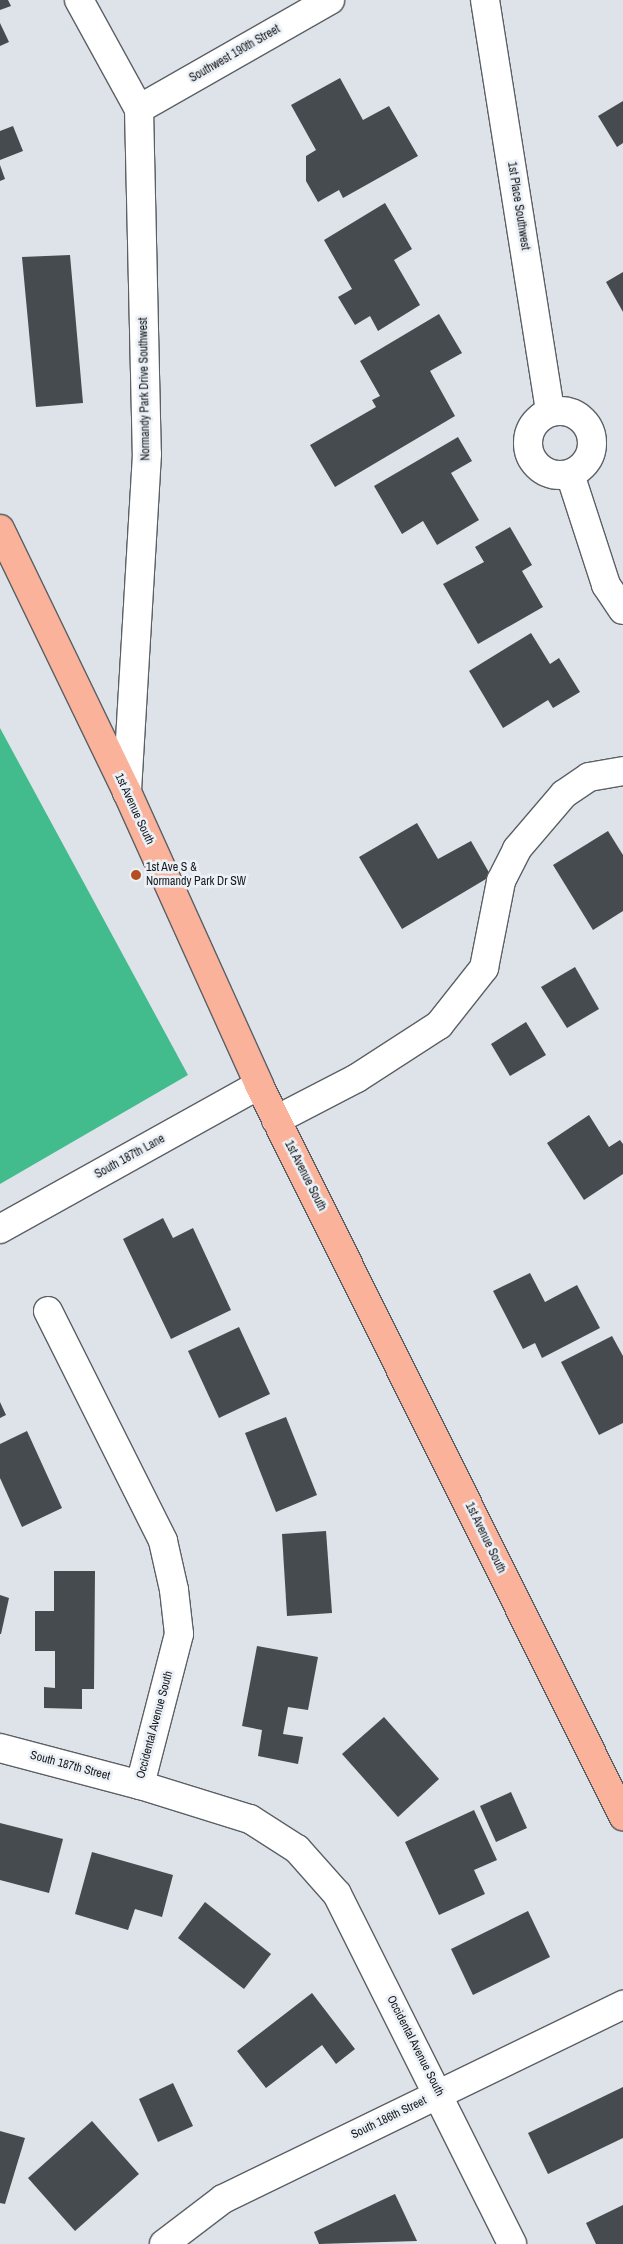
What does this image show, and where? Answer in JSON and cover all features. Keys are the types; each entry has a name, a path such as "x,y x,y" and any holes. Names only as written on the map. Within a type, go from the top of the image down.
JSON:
{"main road":[{"name":"1st Avenue South","path":"0,529 127,792 259,1085 623,1816"}],"street":[{"name":"Normandy Park Drive Southwest","path":"79,0 139,109 147,454 127,792"},
{"name":"Southwest 190th Street","path":"139,109 330,0"},
{"name":"1st Place Southwest","path":"485,0 550,412"},
{"path":"560,410 580,416 591,433 591,453 586,462 570,474 547,473 531,458 527,447 532,425 550,412 560,410"},
{"path":"570,474 606,585 623,610"},
{"path":"276,1120 357,1078 439,1025 484,968 501,881 517,849 564,794 589,777 623,771"},
{"name":"South 187th Lane","path":"0,1229 259,1085"},
{"name":"Occidental Avenue South","path":"48,1311 163,1541 174,1590 179,1634 140,1785 250,1819 297,1849 337,1894 439,2094 512,2244"},
{"name":"South 187th Street","path":"0,1748 140,1785"},
{"name":"South 186th Street","path":"164,2244 223,2199 623,2005"}],"green space":[{"path":"0,728 188,1075 0,1184"}],"building":[{"path":"0,0 8,0 11,6 0,10"},
{"path":"0,23 9,42 0,46"},
{"path":"340,78 363,120 389,106 418,156 343,198 339,190 318,202 306,181 306,156 316,150 291,105"},
{"path":"623,101 623,143 617,147 598,116"},
{"path":"13,126 23,151 0,160 0,131"},
{"path":"0,165 5,179 0,181"},
{"path":"385,203 412,249 394,260 420,305 378,331 370,316 355,325 338,297 352,289 324,240"},
{"path":"70,255 83,403 36,407 22,257"},
{"path":"623,272 623,312 606,282"},
{"path":"439,314 462,353 430,371 455,416 335,487 310,445 376,407 372,400 380,396 360,361"},
{"path":"458,437 472,461 451,473 479,520 437,545 423,521 402,534 374,486"},
{"path":"510,527 532,565 522,571 543,607 478,644 443,584 484,562 475,547"},
{"path":"531,633 550,664 559,658 580,692 553,708 548,700 503,728 469,671"},
{"path":"417,823 438,859 471,841 491,876 402,929 359,857"},
{"path":"608,831 623,855 623,911 593,930 553,865"},
{"path":"575,967 599,1009 567,1028 541,987"},
{"path":"526,1022 546,1055 510,1076 491,1044"},
{"path":"589,1115 609,1147 620,1140 623,1144 623,1174 584,1200 547,1143"},
{"path":"163,1218 173,1238 193,1228 231,1310 171,1339 123,1239"},
{"path":"530,1273 545,1302 577,1285 600,1328 542,1358 535,1343 523,1349 493,1291"},
{"path":"239,1327 270,1394 219,1418 188,1351"},
{"path":"612,1336 623,1356 623,1423 599,1435 561,1362"},
{"path":"0,1402 6,1415 0,1418"},
{"path":"286,1417 317,1495 276,1512 245,1433"},
{"path":"27,1431 62,1508 22,1527 0,1478 0,1444"},
{"path":"326,1531 332,1613 287,1616 282,1534"},
{"path":"54,1571 95,1571 94,1689 82,1689 82,1709 44,1708 44,1687 55,1688 55,1651 35,1651 35,1611 54,1611"},
{"path":"0,1595 9,1598 1,1634 0,1634"},
{"path":"257,1646 318,1657 308,1710 288,1707 283,1734 303,1737 298,1764 258,1756 262,1730 242,1726"},
{"path":"384,1717 439,1779 398,1817 342,1754"},
{"path":"511,1792 527,1828 496,1842 480,1806"},
{"path":"474,1810 497,1860 474,1870 485,1894 439,1915 405,1842"},
{"path":"0,1823 63,1839 49,1893 0,1880"},
{"path":"92,1852 173,1875 162,1917 135,1909 128,1930 75,1914"},
{"path":"205,1902 271,1954 244,1989 178,1938"},
{"path":"528,1911 550,1957 473,1995 451,1949"},
{"path":"312,1993 355,2049 336,2064 322,2045 266,2088 237,2051"},
{"path":"173,2083 193,2126 158,2142 139,2099"},
{"path":"623,2087 623,2138 548,2174 528,2133"},
{"path":"92,2121 139,2174 75,2231 28,2178"},
{"path":"0,2131 25,2138 5,2204 0,2203"},
{"path":"395,2194 417,2241 319,2244 314,2232"},
{"path":"623,2205 623,2244 596,2244 586,2223"}],"place":[{"name":"1st Ave S & Normandy Park Dr SW","path":"136,875"}]}
